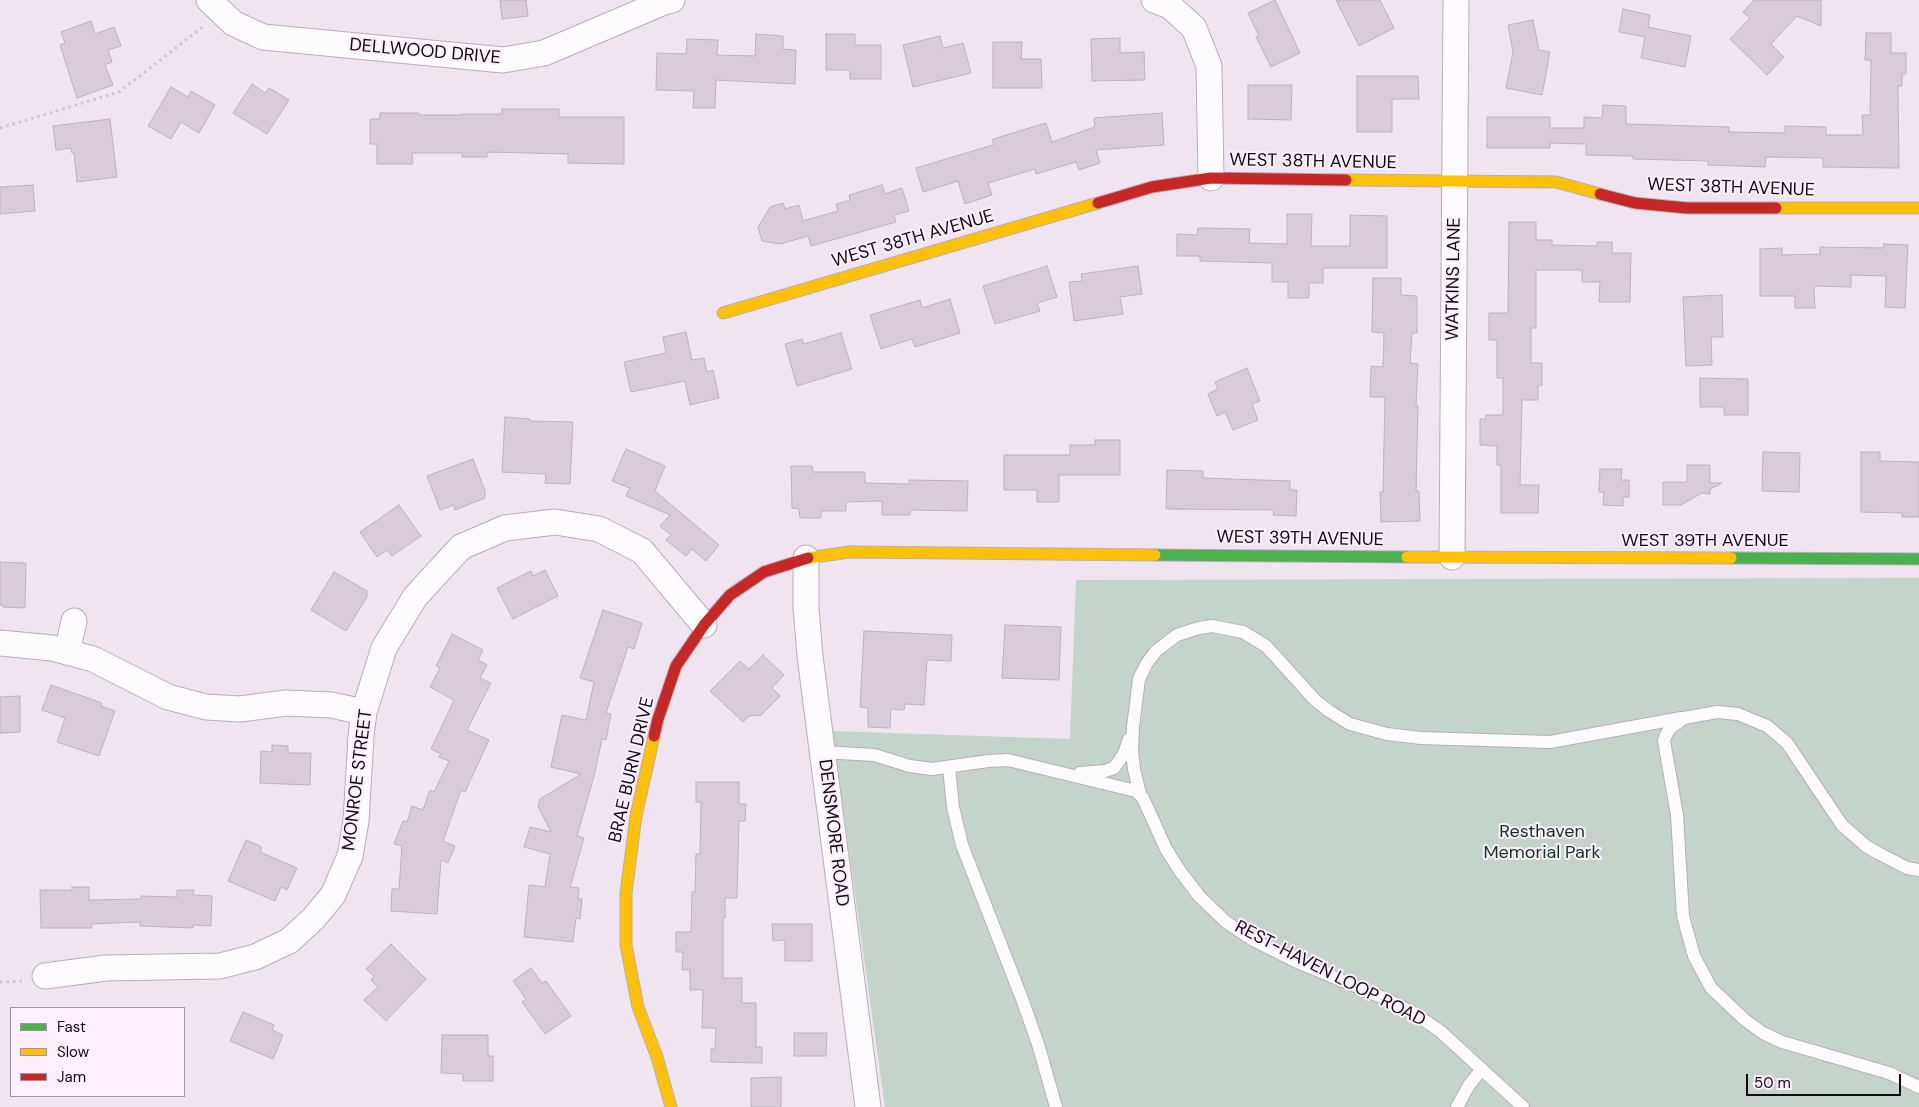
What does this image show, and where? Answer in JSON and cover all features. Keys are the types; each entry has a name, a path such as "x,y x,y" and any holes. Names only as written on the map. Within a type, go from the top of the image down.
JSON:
{"street":[{"name":"DELLWOOD DRIVE","path":"215,6 233,23 263,37 503,60 544,53 672,0"},
{"path":"1154,0 1170,6 1194,28 1209,66 1210,178"},
{"name":"WATKINS LANE","path":"1452,558 1456,0"},
{"name":"WEST 38TH AVENUE","path":"722,313 1152,186 1210,178 1556,182 1635,202 1687,208 1919,208"},
{"name":"MONROE STREET","path":"45,976 106,968 220,966 255,957 289,941 313,919 333,895 350,856 356,821 364,712 384,648 415,597 462,547 505,528 554,522 599,529 642,551 704,625"},
{"name":"WEST 39TH AVENUE","path":"704,625 730,595 764,572 806,558 849,552 1452,558 1919,559"},
{"name":"DENSMORE ROAD","path":"806,558 808,631 868,1107"},
{"path":"67,652 74,621"},
{"name":"BRAE BURN DRIVE","path":"671,1107 657,1057 638,1007 626,945 626,893 636,816 658,719 676,666 704,625"},
{"path":"0,643 52,648 92,659 168,698 206,707 240,709 295,704 331,705 364,712"}],"lane":[{"path":"1065,774 1094,772 1114,768 1124,754 1133,727 1140,679 1147,663 1156,651 1177,635 1189,630 1212,626 1243,632 1266,646 1315,700 1350,724 1368,730 1421,738 1550,742 1728,712 1752,718 1767,726 1787,743 1842,826 1878,853 1907,868 1919,870"},
{"path":"1684,718 1670,728 1664,741 1677,815 1683,916 1687,938 1711,988 1745,1020 1782,1042 1880,1070 1919,1087"},
{"name":"REST-HAVEN LOOP ROAD","path":"1133,727 1132,751 1140,794 1166,849 1199,896 1226,922 1253,940 1412,1012 1440,1031 1523,1107"},
{"path":"1627,728 1652,732 1664,741"},
{"path":"823,752 874,754 922,768 950,767 1008,760 1136,791 1140,794"},
{"path":"950,767 952,808 962,845 1025,1008 1056,1107"},
{"path":"1457,1107 1469,1084 1482,1069"}],"path":[{"path":"0,128 119,92 215,6"}],"green space":[{"name":"Resthaven Memorial Park","path":"1919,578 1919,1107 885,1107 832,731 1070,739 1076,580"}],"building":[{"path":"500,0 526,0 528,16 502,19"},
{"path":"1275,0 1300,53 1271,67 1256,37 1259,36 1248,13"},
{"path":"1336,0 1380,0 1394,28 1359,46"},
{"path":"1754,0 1821,0 1821,26 1797,16 1771,44 1784,57 1767,75 1730,39 1750,18 1743,12"},
{"path":"1623,9 1650,15 1648,27 1691,36 1685,67 1641,58 1645,37 1619,32"},
{"path":"1533,20 1539,50 1550,52 1542,95 1506,88 1513,52 1508,25"},
{"path":"91,21 95,34 114,27 121,46 108,50 112,62 105,65 113,85 77,98 60,45 65,43 61,32"},
{"path":"1866,33 1891,33 1891,53 1906,53 1906,74 1902,74 1902,86 1898,86 1899,168 1823,167 1823,158 1766,157 1765,167 1708,165 1708,161 1633,159 1633,156 1586,155 1586,144 1550,143 1550,148 1487,148 1487,117 1550,117 1550,128 1584,128 1584,117 1602,118 1603,105 1626,106 1626,124 1729,127 1729,132 1785,133 1785,126 1826,127 1826,135 1863,135 1862,115 1870,115 1871,60 1865,60"},
{"path":"756,34 783,36 783,49 796,50 795,84 716,80 715,108 693,108 694,91 656,90 657,53 686,54 687,39 718,40 717,55 755,56"},
{"path":"826,34 855,34 855,45 881,45 881,79 850,79 850,70 826,70"},
{"path":"940,36 943,48 963,43 971,73 913,87 903,45"},
{"path":"1120,38 1120,53 1144,52 1145,80 1092,81 1091,39"},
{"path":"993,42 1022,42 1021,59 1041,59 1042,88 993,88"},
{"path":"1357,76 1418,76 1419,99 1392,99 1392,132 1357,132"},
{"path":"252,84 265,93 269,88 289,100 267,134 233,113"},
{"path":"1248,85 1292,85 1291,120 1248,119"},
{"path":"171,87 188,97 191,91 215,105 199,133 181,122 171,139 148,126"},
{"path":"502,109 559,109 559,117 624,117 624,164 568,163 568,154 487,152 487,157 462,157 462,153 412,153 413,164 377,164 377,144 370,144 370,119 380,119 380,113 419,113 419,115 502,114"},
{"path":"1162,113 1164,145 1096,150 1100,163 1079,170 1076,162 1036,174 1035,169 988,183 992,195 965,204 958,181 923,192 916,168 993,145 993,139 1046,123 1052,142 1095,127 1094,118"},
{"path":"110,119 117,177 77,182 74,153 72,153 71,148 56,150 53,126"},
{"path":"33,185 35,211 0,214 0,187"},
{"path":"882,185 885,194 902,188 909,211 894,215 896,222 811,246 808,236 780,244 762,241 758,227 770,207 783,203 785,209 799,205 803,221 838,211 836,204 850,200 849,195"},
{"path":"1287,214 1312,214 1311,246 1350,246 1350,215 1387,216 1387,268 1323,268 1323,283 1309,283 1309,298 1288,298 1288,282 1272,282 1272,263 1200,261 1200,256 1177,256 1177,234 1197,235 1198,228 1250,229 1249,243 1287,244"},
{"path":"1509,222 1536,222 1536,240 1552,240 1552,245 1597,246 1597,242 1612,242 1612,253 1631,253 1630,302 1599,302 1600,282 1582,282 1582,270 1536,270 1536,328 1531,328 1531,363 1542,363 1542,385 1538,386 1538,400 1522,400 1520,485 1539,485 1538,513 1501,513 1501,465 1497,465 1497,446 1480,445 1480,419 1485,419 1486,415 1503,415 1503,378 1497,378 1497,340 1489,340 1489,313 1508,313"},
{"path":"1884,244 1908,245 1905,308 1885,307 1886,276 1851,275 1851,287 1814,286 1815,308 1795,308 1795,296 1760,296 1760,249 1782,248 1782,255 1820,254 1820,247 1883,248"},
{"path":"1047,266 1057,297 1037,303 1040,311 995,324 983,286"},
{"path":"1138,266 1142,294 1120,297 1123,314 1074,321 1069,282 1082,281 1081,274"},
{"path":"1373,278 1401,278 1401,295 1417,296 1417,333 1412,333 1410,363 1418,364 1416,491 1419,491 1420,521 1381,522 1380,492 1383,492 1385,397 1370,397 1371,366 1383,367 1384,333 1372,332"},
{"path":"1722,295 1723,337 1711,337 1712,365 1686,366 1683,297"},
{"path":"950,299 960,333 915,347 912,339 881,349 870,315 920,300 922,308"},
{"path":"686,332 692,360 704,358 707,372 713,370 719,398 690,405 685,381 631,392 624,362 666,353 663,337"},
{"path":"841,333 852,369 797,386 785,344 802,339 804,344"},
{"path":"1247,368 1260,401 1252,404 1258,420 1233,430 1225,412 1217,416 1208,394 1218,389 1215,382"},
{"path":"1700,378 1748,379 1748,415 1724,415 1724,407 1700,407"},
{"path":"505,417 530,419 530,421 573,422 570,484 545,483 546,474 502,472"},
{"path":"1095,440 1120,440 1120,475 1059,475 1059,502 1037,502 1037,490 1004,490 1004,455 1070,455 1070,445 1095,445"},
{"path":"626,449 665,466 655,491 719,545 706,561 692,549 686,556 666,540 671,535 660,526 670,515 626,496 630,488 612,481"},
{"path":"1763,452 1800,453 1799,492 1762,491"},
{"path":"1861,452 1880,452 1880,461 1919,462 1919,517 1902,517 1902,513 1861,512"},
{"path":"473,459 485,491 485,498 455,510 454,505 440,510 427,476"},
{"path":"1687,465 1710,465 1710,483 1722,483 1710,489 1710,494 1702,493 1681,505 1663,505 1663,482 1687,482"},
{"path":"791,466 812,466 813,472 865,472 865,483 909,484 909,480 968,481 967,511 910,510 910,515 882,515 882,501 846,502 846,511 821,511 821,518 800,518 799,509 792,508"},
{"path":"1600,469 1622,469 1621,480 1629,480 1629,497 1623,497 1623,506 1603,505 1604,492 1599,492"},
{"path":"1167,470 1203,471 1203,478 1290,481 1290,490 1297,490 1296,516 1273,515 1274,510 1166,509"},
{"path":"399,505 421,536 392,556 387,550 377,557 360,532"},
{"path":"0,562 26,563 25,608 3,607 3,605 0,605"},
{"path":"545,570 558,596 513,619 497,588 531,571 533,576"},
{"path":"334,572 367,591 367,597 346,631 311,610"},
{"path":"603,610 642,623 634,649 628,647 606,713 611,714 606,740 602,739 577,836 584,838 570,887 579,888 578,899 582,899 580,919 576,918 573,942 524,937 529,885 545,887 550,854 524,847 530,827 551,832 538,806 540,799 581,774 551,767 562,715 586,720 594,682 580,678"},
{"path":"1005,625 1061,627 1059,680 1002,678"},
{"path":"864,631 952,635 951,661 927,660 924,705 905,704 904,710 891,709 890,728 868,727 868,708 860,707"},
{"path":"452,634 483,650 478,660 487,665 480,678 491,683 467,730 489,740 465,792 461,790 443,841 455,846 448,863 441,860 437,914 391,911 392,889 399,889 402,846 394,844 403,821 407,822 412,806 423,810 430,790 434,792 449,761 439,757 441,754 431,749 454,700 430,687 440,668 436,666"},
{"path":"763,655 784,675 772,688 780,696 761,715 749,716 743,722 710,691 740,661 749,669"},
{"path":"51,685 102,703 101,706 115,711 99,756 57,742 65,718 42,710"},
{"path":"20,696 20,732 0,733 0,697"},
{"path":"272,745 288,746 288,753 311,753 310,785 260,783 261,751 272,752"},
{"path":"696,782 739,782 739,804 746,804 745,821 739,821 737,898 725,898 723,978 742,978 742,1003 756,1003 756,1047 762,1047 762,1063 711,1062 711,1049 715,1049 716,1028 702,1028 703,990 690,990 690,970 682,970 683,952 676,952 676,932 691,932 692,892 695,892 696,854 700,854 701,802 696,802"},
{"path":"246,840 262,847 260,852 297,868 287,890 281,887 275,901 228,881"},
{"path":"72,887 89,887 89,900 141,899 141,896 177,897 177,890 194,890 193,895 212,896 211,926 193,925 193,928 140,926 140,922 91,924 92,928 41,928 40,890 72,890"},
{"path":"772,924 812,924 812,961 785,961 785,940 773,941"},
{"path":"391,944 426,979 386,1021 364,1000 378,987 371,980 374,976 366,969"},
{"path":"531,968 542,983 546,981 571,1016 545,1034 522,1002 526,999 513,981"},
{"path":"243,1012 274,1025 272,1030 283,1035 273,1059 230,1041"},
{"path":"794,1033 827,1033 826,1056 794,1056"},
{"path":"442,1035 488,1035 488,1056 493,1056 493,1081 463,1081 463,1074 441,1073"},
{"path":"781,1077 781,1107 751,1107 751,1078"}],"traffic: fast":[{"path":"1155,555 1407,557"},
{"path":"1731,558 1919,559"}],"traffic: slow":[{"path":"1346,180 1556,182 1600,194"},
{"path":"723,313 1098,203"},
{"path":"1776,208 1919,208"},
{"path":"808,558 849,552 1155,555"},
{"path":"1407,557 1731,558"},
{"path":"654,736 636,816 626,893 626,945 638,1007 657,1057 671,1107"}],"traffic: jam":[{"path":"1098,203 1152,187 1211,178 1346,180"},
{"path":"1600,194 1635,203 1687,208 1776,208"},
{"path":"654,736 676,666 704,625 730,595 764,572 808,558"}]}
